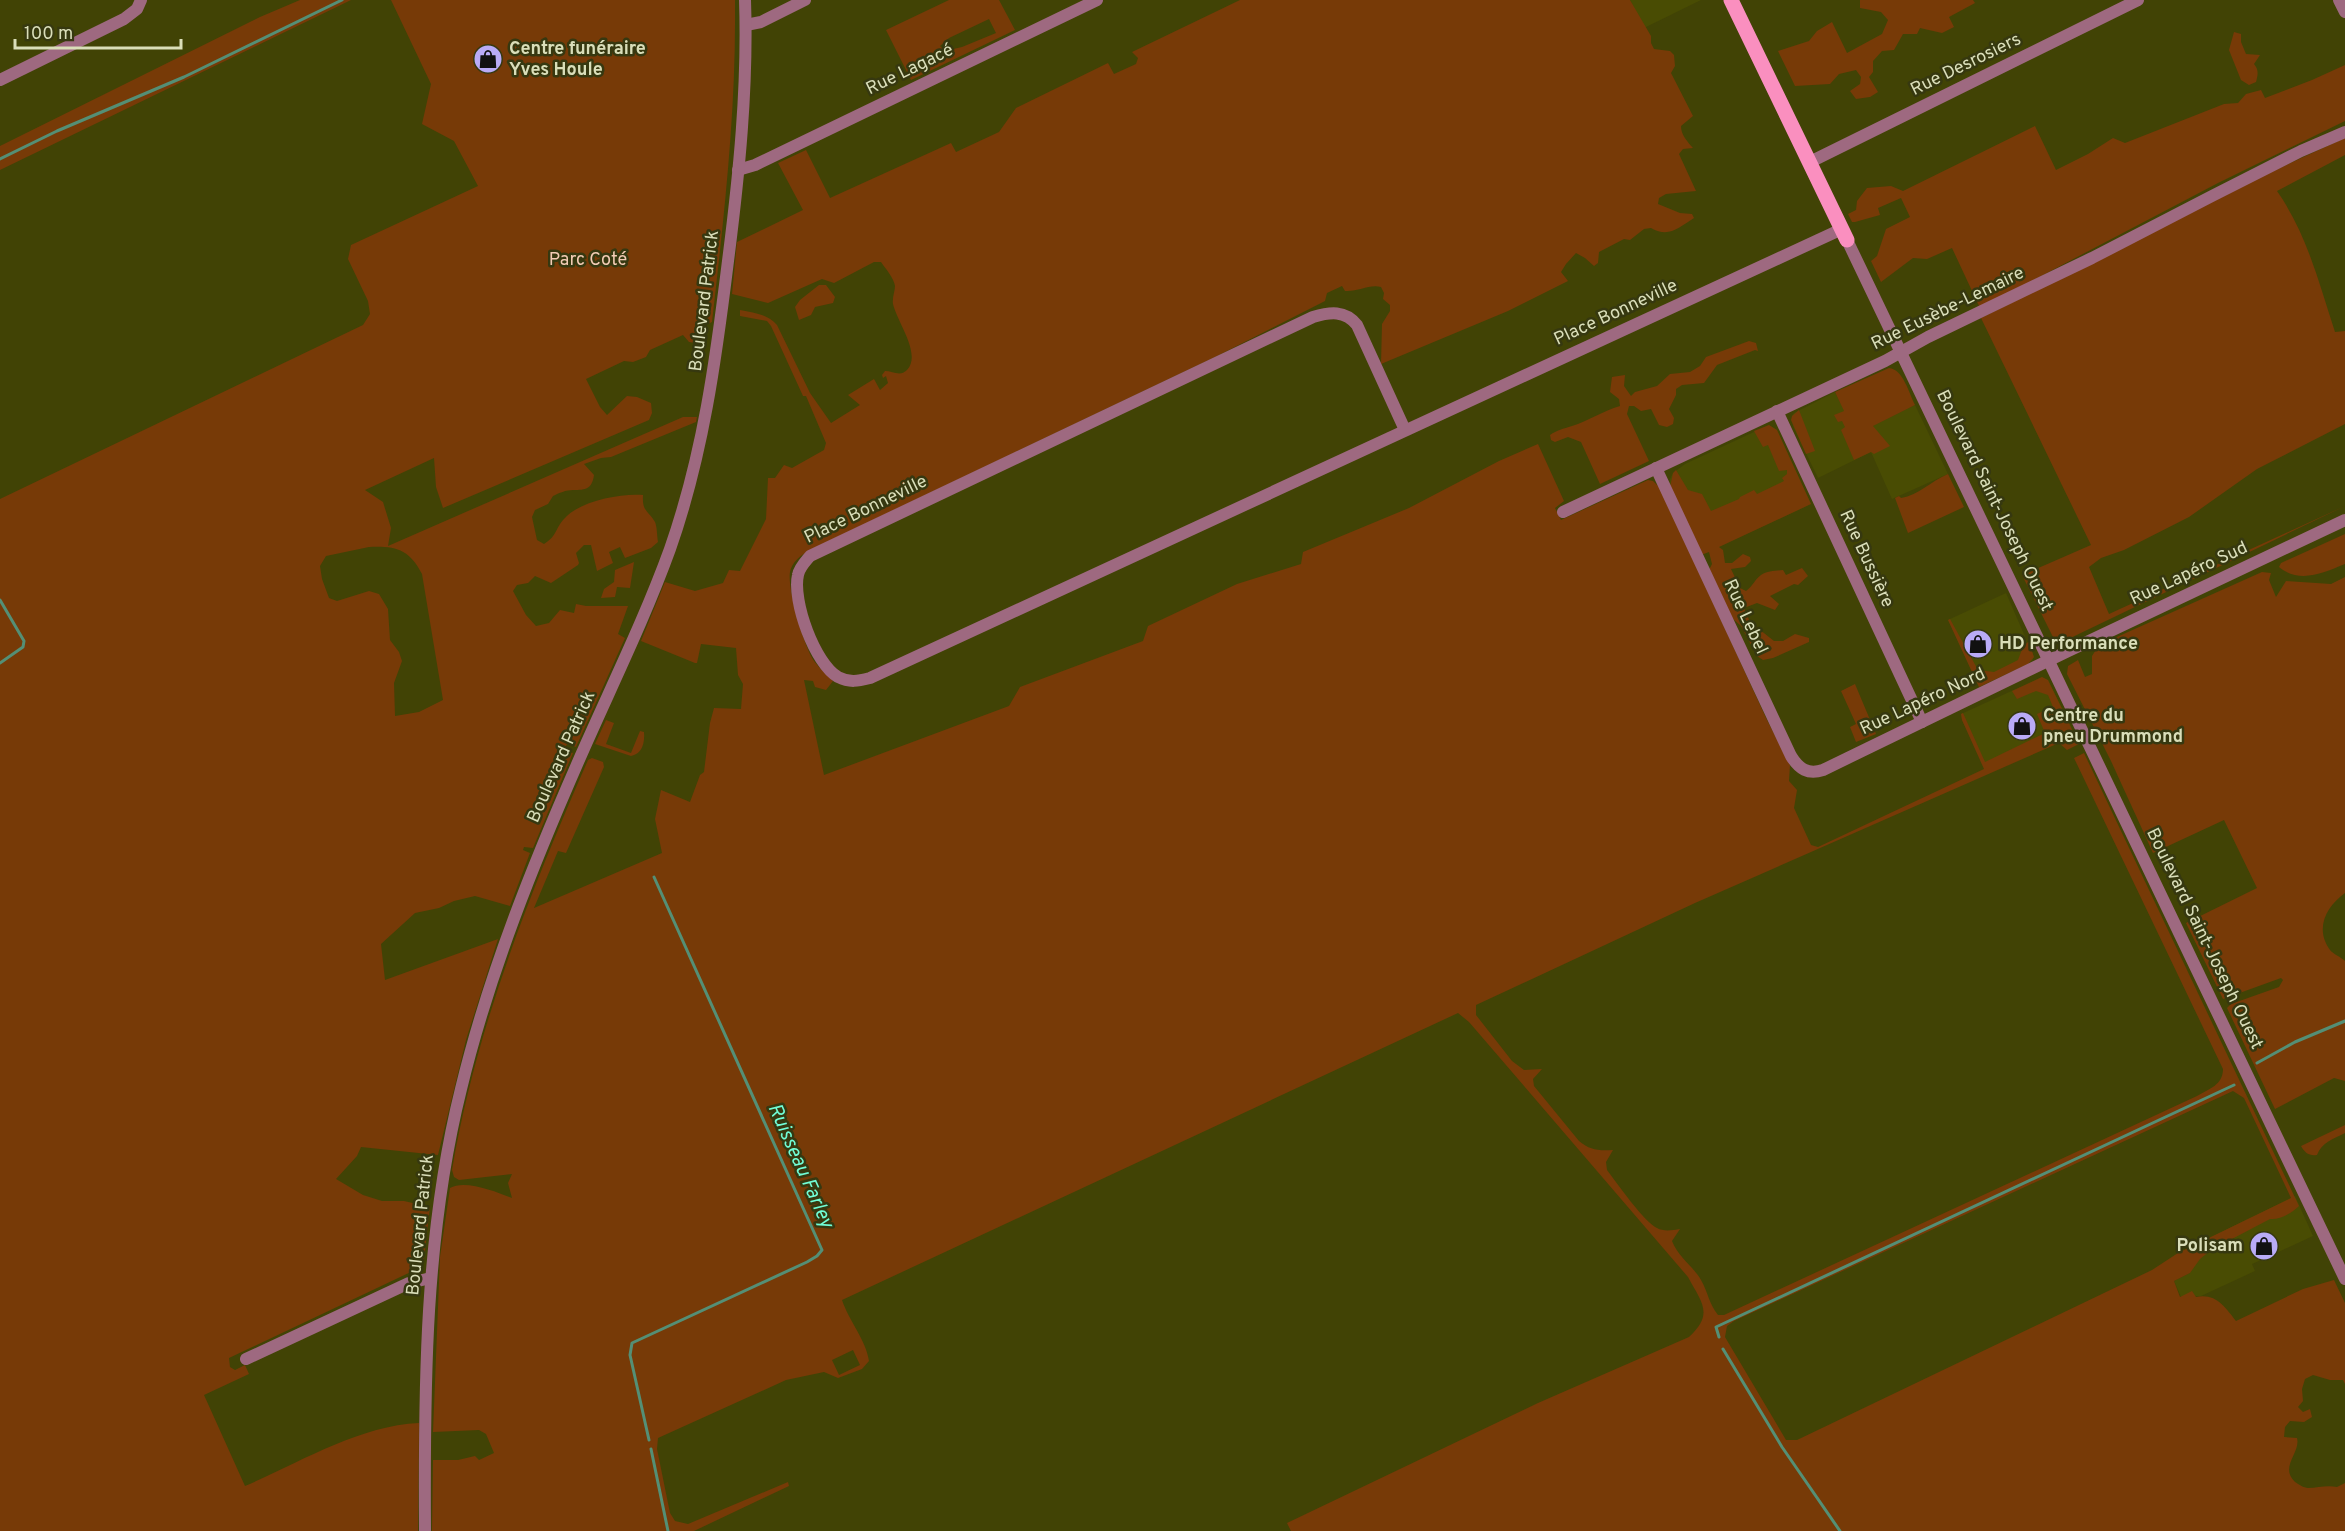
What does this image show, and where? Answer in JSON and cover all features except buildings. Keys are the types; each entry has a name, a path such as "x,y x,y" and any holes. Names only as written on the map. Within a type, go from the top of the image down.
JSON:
{"main road":[{"name":"Boulevard Saint-Joseph Ouest","path":"1731,0 1845,234"}],"street":[{"path":"0,80 124,19 137,9 141,0"},
{"name":"Boulevard Patrick","path":"425,1531 426,1401 431,1278 450,1136 461,1087 492,981 535,863 652,594 687,496 715,367 738,170 746,25 745,0"},
{"path":"746,25 761,22 805,0"},
{"name":"Rue Lagacé","path":"738,170 755,165 1097,0"},
{"name":"Rue Desrosiers","path":"1810,162 2138,0"},
{"path":"2339,0 2345,12"},
{"name":"Rue Eusèbe-Lemaire","path":"1563,512 1902,353 1928,337 2092,258 2231,186 2345,132"},
{"name":"Boulevard Saint-Joseph Ouest","path":"1845,234 2049,661 2341,1260 2345,1279"},
{"name":"Place Bonneville","path":"1405,430 1357,325 1348,316 1335,313 1313,317 810,556 800,568 797,581 810,638 831,672 850,681 870,678 1405,430 1845,234"},
{"name":"Rue Bussière","path":"1777,411 1922,722"},
{"name":"Rue Lebel","path":"1656,468 1791,756 1800,768 1812,772"},
{"name":"Rue Lapéro Sud","path":"2049,661 2345,520"},
{"name":"Rue Lapéro Nord","path":"1812,772 1823,770 2049,661"},
{"path":"246,1359 409,1283 431,1278"}],"shaded area":[{"path":"1630,0 1701,0 1644,28"},
{"path":"1835,392 1856,434 1915,405 1948,474 1892,499 1871,452 1818,478 1793,426 1792,416"},
{"path":"1769,425 1777,430 1811,504 1701,555 1669,484 1673,473 1685,464"},
{"path":"2006,593 2034,657 2032,661 1979,687 1948,620"},
{"path":"2042,677 2048,680 2072,728 1985,769 1961,714"},
{"path":"2295,1196 2313,1236 2252,1264 2255,1271 2201,1296 2181,1297 2174,1281 2190,1273 2185,1257 2178,1253"}],"green space":[{"path":"300,0 351,0 0,170 0,146 260,17"},
{"name":"Parc Coté","path":"391,0 735,0 734,86 725,204 712,322 700,328 701,337 695,343 689,342 683,335 650,350 646,357 633,362 624,361 586,379 600,407 607,415 627,396 637,397 651,403 652,413 649,420 443,508 436,487 434,458 365,490 383,502 391,528 388,546 683,417 697,417 696,422 611,457 584,464 594,475 590,486 553,496 548,504 535,510 532,517 537,540 544,544 564,519 580,507 612,497 643,495 645,508 657,529 658,542 651,548 625,558 620,547 609,552 613,563 597,571 591,545 584,545 576,553 578,565 551,583 535,576 528,583 517,585 513,591 526,615 536,626 549,623 560,610 574,613 576,604 628,606 618,634 625,638 576,747 567,744 564,750 573,753 533,848 524,847 523,850 530,853 510,906 475,896 454,901 439,908 415,913 381,944 385,980 498,939 466,1040 438,1155 361,1147 357,1156 336,1179 363,1195 382,1201 404,1201 430,1207 424,1259 415,1270 229,1358 230,1367 235,1370 245,1365 249,1374 204,1395 245,1486 352,1438 396,1426 419,1423 418,1531 0,1531 0,499 363,325 370,314 368,301 348,259 351,245 478,186 454,141 422,124 431,84","holes":["378,547 394,549 407,554 422,574 443,700 419,712 395,716 394,683 402,661 399,652 390,640 388,609 379,594 369,591 337,601 329,598 322,579 320,566 326,556"]},
{"path":"949,0 999,0 1015,30 911,80 886,30","holes":["989,19 996,33 962,47 945,51 940,46 949,38"]},
{"path":"1240,0 1630,0 1651,36 1654,49 1670,51 1674,55 1675,66 1671,73 1693,116 1681,126 1681,129 1693,148 1683,149 1679,154 1696,191 1666,194 1659,198 1658,204 1680,213 1692,214 1694,218 1673,231 1644,229 1630,240 1624,239 1599,252 1598,263 1594,266 1576,253 1561,272 1568,281 1508,311 1381,364 1382,324 1390,311 1390,305 1383,299 1384,293 1381,287 1372,286 1345,291 1342,286 1327,293 1325,301 1215,357 808,551 793,565 790,580 797,617 810,654 816,664 833,681 826,690 815,687 813,681 804,680 824,775 1009,706 1020,687 1143,641 1148,626 1237,584 1301,564 1303,552 1409,508 1499,461 1538,444 1564,501 1555,508 1561,520 1648,480 1653,481 1661,489 1766,718 1790,765 1789,781 1797,790 1794,808 1811,845 1818,847 1984,769 1962,720 1961,714 1963,713 1985,762 2045,733 2037,714 2053,707 2048,695 2036,691 2017,699 2012,691 2042,677 2048,680 2079,744 2067,750 2059,743 1695,903 1476,1005 1476,1015 1512,1061 1524,1070 1542,1069 1533,1079 1534,1086 1579,1141 1594,1149 1613,1150 1606,1162 1607,1170 1645,1218 1660,1229 1680,1229 1672,1241 1675,1247 1701,1280 1715,1311 1718,1315 1724,1315 2197,1096 2221,1079 2223,1069 2074,758 2084,753 2299,1206 2286,1216 2270,1219 2211,1250 2200,1259 2190,1273 2174,1281 2180,1297 2192,1291 2196,1297 2215,1299 2236,1321 2303,1289 2334,1280 2345,1303 2345,1384 2343,1380 2330,1380 2313,1375 2305,1379 2302,1389 2303,1401 2298,1407 2303,1412 2310,1409 2312,1417 2304,1422 2290,1421 2285,1427 2284,1437 2297,1438 2289,1471 2295,1482 2308,1488 2337,1487 2345,1483 2345,1531 1291,1531 1287,1523 1538,1403 1689,1337 1701,1322 1703,1308 1701,1301 1688,1277 1469,1022 1458,1013 842,1300 867,1353 869,1361 862,1369 838,1378 824,1372 786,1380 658,1438 657,1449 670,1513 675,1521 688,1524 788,1482 789,1486 694,1531 432,1531 433,1460 458,1460 475,1456 479,1460 494,1453 486,1434 479,1430 433,1432 440,1257 450,1188 472,1186 512,1198 508,1183 512,1174 459,1180 454,1177 452,1170 475,1065 507,961 588,760 592,758 603,762 604,767 566,853 558,851 534,908 662,853 655,819 661,790 690,802 700,775 704,772 714,708 741,709 743,684 738,675 736,648 701,644 697,663 695,663 641,641 665,582 695,591 723,583 729,570 740,571 766,519 768,478 775,478 784,465 792,468 824,450 826,443 806,396 803,396 771,326 767,321 740,316 740,310 765,316 777,325 810,393 831,423 860,405 848,395 874,379 880,390 888,383 886,376 883,378 882,375 885,371 902,373 911,363 910,347 893,304 895,286 881,262 874,262 834,283 822,279 768,303 732,294 737,242 803,210 778,163 806,150 830,198 951,143 956,152 999,132 1016,108 1108,63 1114,74 1136,64 1138,58 1132,52","holes":["2233,1091 2244,1098 2291,1198 2178,1253 2152,1270 1797,1440 1786,1440 1725,1337 1727,1326","853,1350 860,1365 839,1375 832,1360"]},
{"path":"1860,0 1973,0 1975,3 1949,17 1954,27 1942,33 1920,28 1917,34 1903,34 1894,50 1882,51 1873,61 1873,72 1869,77 1878,92 1870,97 1856,99 1850,91 1860,84 1861,77 1856,70 1839,74 1830,84 1795,86 1778,51 1809,41 1817,31 1832,22 1847,53 1882,34 1888,20 1881,12 1860,8"},
{"path":"2234,32 2241,34 2241,42 2246,54 2260,55 2254,64 2258,73 2256,82 2249,85 2241,80 2229,50"},
{"path":"2345,65 2345,121 2218,183 1980,308 1952,248 1927,259 1913,258 1881,282 1871,261 1877,256 1886,229 1910,217 1901,198 1878,208 1880,215 1852,222 1848,214 1856,210 1857,201 1867,188 1891,186 1903,191 2035,126 2056,170 2113,138 2125,143 2224,104 2238,103 2246,94 2261,90 2265,98"},
{"path":"2345,138 2345,155 2277,191 2304,242 2318,277 2335,332 2345,331 2345,424 2257,469 2189,517 2124,550 2101,558 2089,567 2109,614 2345,506 2060,643 2055,641 2022,575 2091,545 1981,318 2260,177"},
{"path":"819,285 826,285 835,297 833,303 815,307 811,315 799,320 795,307"},
{"path":"1749,341 1756,343 1758,351 1755,350 1717,365 1704,383 1682,385 1676,389 1676,395 1669,409 1674,418 1673,424 1667,427 1659,425 1651,409 1641,411 1634,406 1629,406 1627,414 1649,461 1600,484 1581,442 1568,437 1555,442 1551,440 1550,435 1555,432 1620,406 1619,399 1610,392 1612,377 1625,375 1624,386 1631,396 1635,392 1657,386 1670,374 1690,372 1700,366 1706,357"},
{"path":"1889,368 1894,369 1902,377 1915,405 1873,426 1890,446 1854,460 1841,430 1845,427 1842,421 1838,422 1834,415 1844,411 1835,392"},
{"path":"1799,410 1815,451 1806,454 1791,420"},
{"path":"1769,425 1777,430 1811,504 1719,547 1723,550 1725,563 1732,563 1743,554 1750,557 1751,561 1745,567 1731,569 1740,588 1746,591 1759,577 1769,572 1783,570 1786,575 1802,568 1808,576 1798,585 1794,584 1770,596 1779,604 1775,610 1757,603 1744,608 1750,622 1774,641 1783,641 1795,634 1809,638 1809,642 1763,660 1757,656 1741,626 1732,618 1709,570 1712,564 1709,552 1701,555 1670,487 1673,473 1676,470 1688,490 1702,494 1711,511 1754,490 1757,494 1784,481 1782,478 1787,474 1787,470 1779,471 1768,445 1763,447 1754,431"},
{"path":"1948,474 1964,507 1908,533 1895,498 1914,494"},
{"path":"2345,534 2345,564 2303,576 2287,572 2279,567 2281,563"},
{"path":"634,562 630,588 617,587 615,597 601,598 604,589 614,582 615,570"},
{"path":"2262,572 2271,573 2269,580 2276,597 2286,581 2331,584 2345,577 2345,893 2328,911 2323,934 2330,950 2345,961 2345,1081 2334,1078 2275,1109 2227,1008 2231,1004 2279,987 2283,980 2281,978 2223,999 2186,923 2257,888 2224,820 2153,853 2111,761 2067,674 2068,666 2078,660 2085,677 2092,674 2092,656 2099,645"},
{"path":"1950,619 1978,670 1994,672 2018,660 2024,644 2029,642 2034,657 2028,664 1979,687 1948,620"},
{"path":"1855,684 1876,734 1856,742 1850,727 1856,724 1841,691"},
{"path":"606,720 614,723 606,744 631,753 640,731 644,732 643,744 638,753 631,756 595,744"},
{"path":"2345,1125 2345,1133 2325,1144 2317,1155 2308,1154 2301,1146"}],"waterway":[{"path":"0,159 57,131 184,77 342,0"},
{"path":"0,600 24,641 23,647 0,663"},
{"name":"Ruisseau Farley","path":"649,1440 630,1355 632,1343 807,1262 822,1250 654,877"},
{"path":"2257,1063 2295,1042 2345,1021"},
{"path":"1719,1337 1716,1327 2234,1085"},
{"path":"1723,1349 1782,1447 1840,1531"},
{"name":"Ruisseau Farley","path":"651,1449 668,1531"}],"place":[{"name":"Centre funéraire Yves Houle","path":"488,59"},
{"name":"HD Performance","path":"1978,644"},
{"name":"Centre du pneu Drummond","path":"2022,726"},
{"name":"Polisam","path":"2264,1246"}]}
